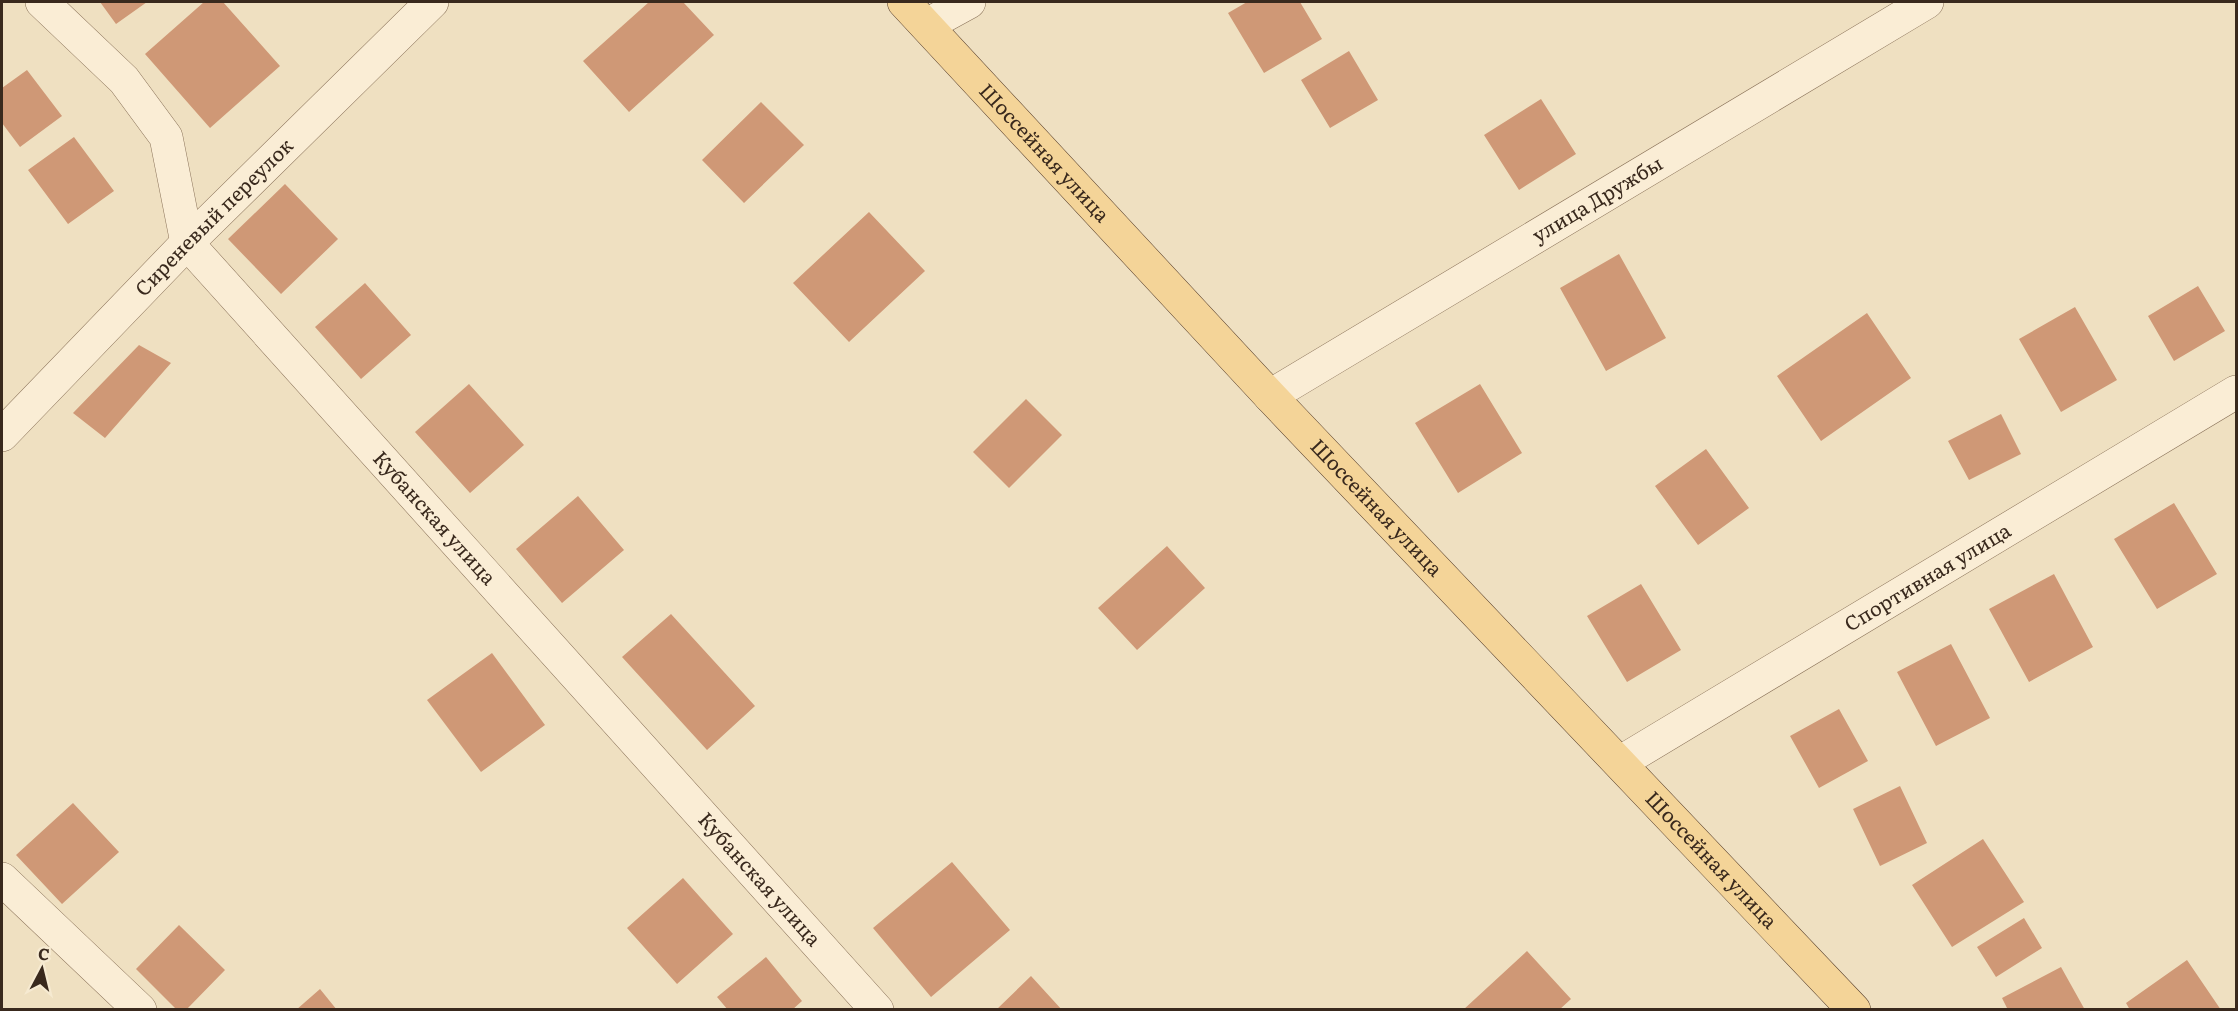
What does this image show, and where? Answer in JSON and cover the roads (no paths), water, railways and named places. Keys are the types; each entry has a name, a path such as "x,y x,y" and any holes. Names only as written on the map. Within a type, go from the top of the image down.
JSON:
{"main road":[{"name":"Шоссейная улица","path":"904,2 1270,396 1621,762 1854,1010"}],"street":[{"path":"42,2 124,80 166,137 187,243"},
{"name":"Сиреневый переулок","path":"2,435 187,243 432,2"},
{"path":"927,25 969,2"},
{"name":"улица Дружбы","path":"1270,396 1927,2"},
{"name":"Кубанская улица","path":"187,243 877,1010"},
{"name":"Спортивная улица","path":"1621,762 2236,392"},
{"path":"2,879 140,1010"}]}
